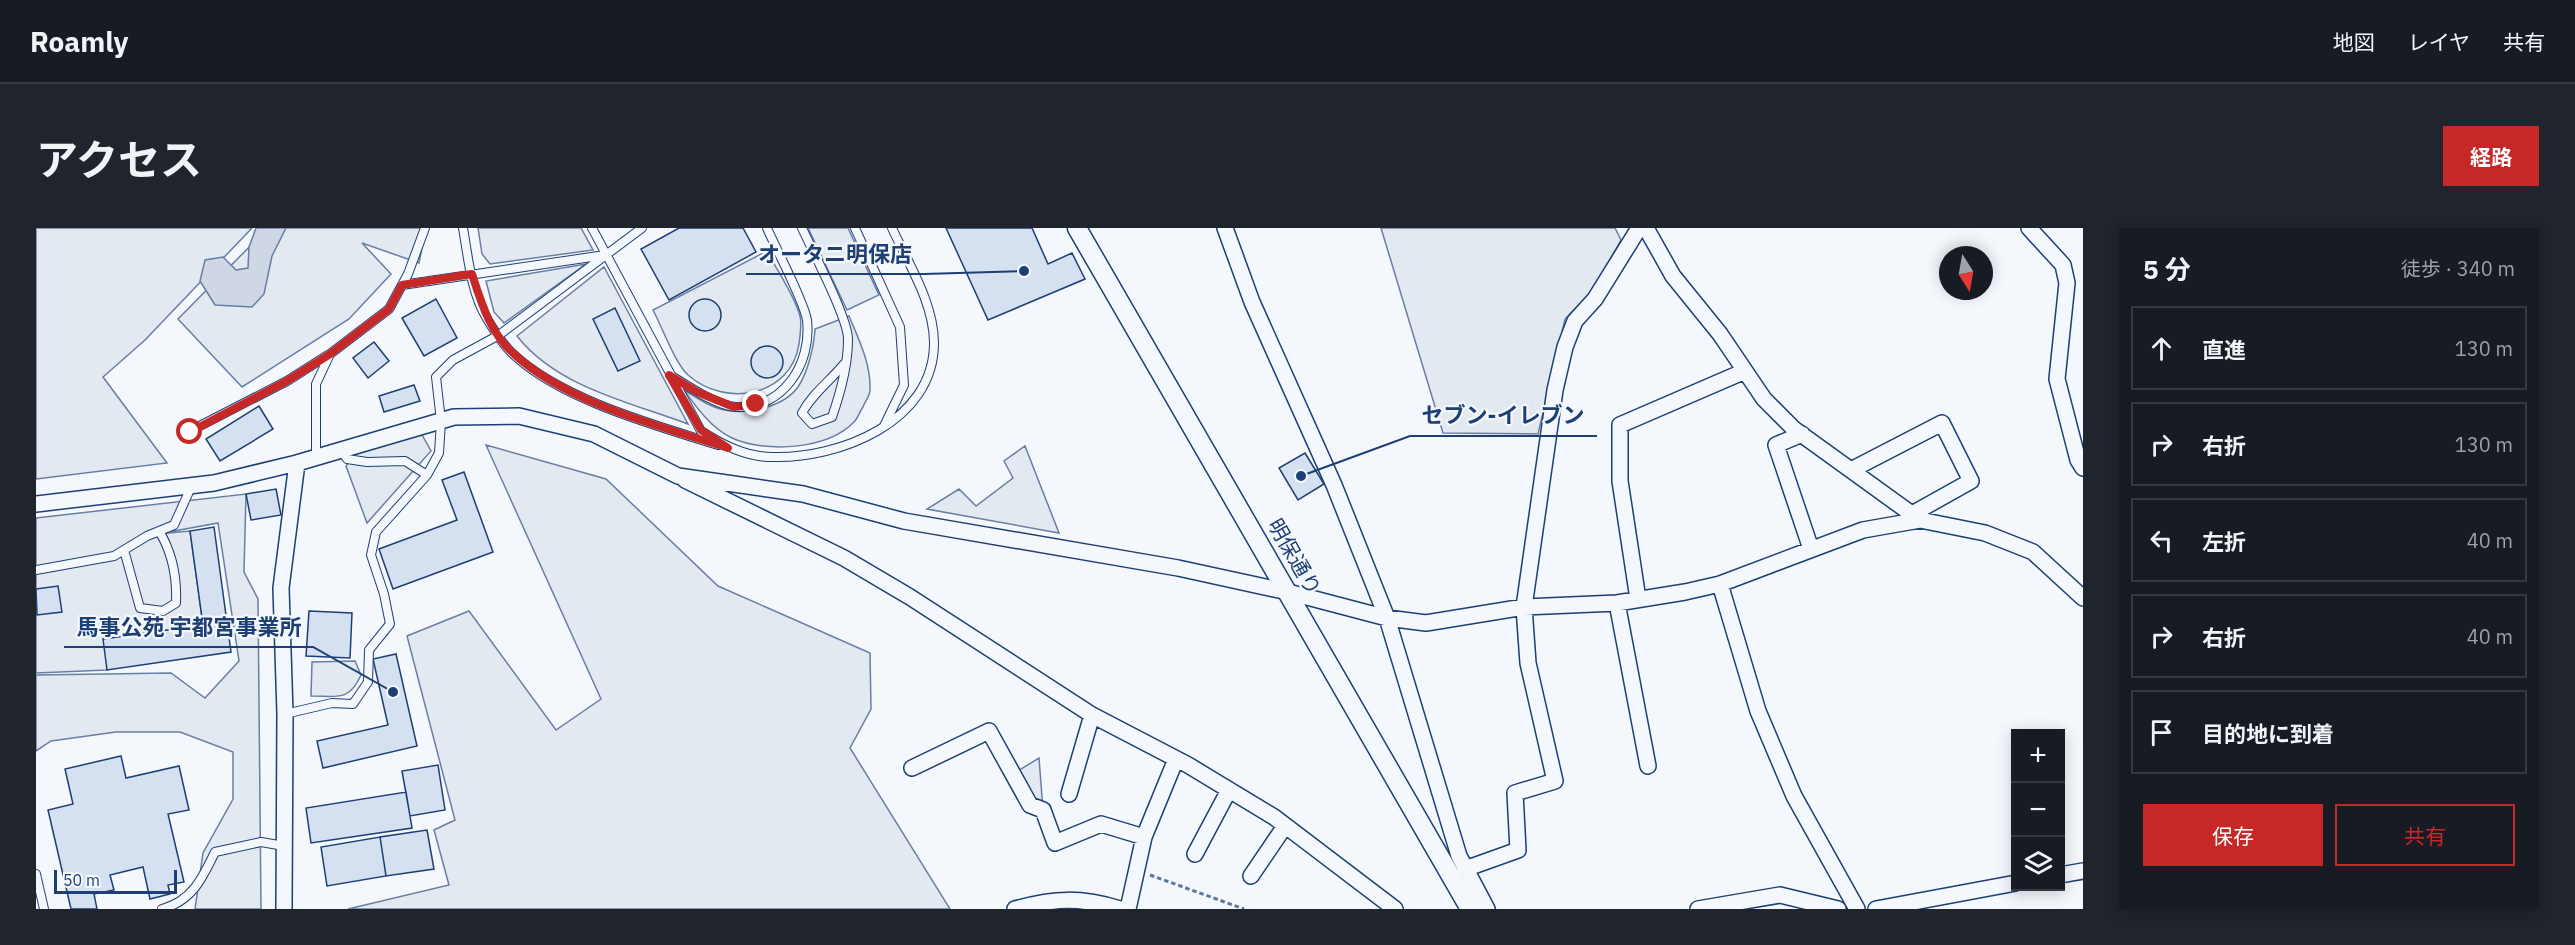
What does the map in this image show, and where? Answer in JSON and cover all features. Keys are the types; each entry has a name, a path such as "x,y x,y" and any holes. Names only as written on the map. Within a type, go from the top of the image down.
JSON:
{"street":[{"name":"明保通り","path":"1077,228 1470,909"},
{"path":"1225,228 1252,302 1334,485 1387,618 1459,856 1487,909"},
{"path":"1466,869 1518,850 1515,793 1555,781 1528,663 1524,607 1555,390 1565,347 1575,321 1595,299 1639,228"},
{"path":"1646,228 1673,276 1720,334 1764,399 1802,434 1916,517 1984,533 2033,552 2083,598"},
{"path":"2029,228 2063,265 2067,283 2057,379 2078,460 2083,468"},
{"path":"1638,599 1620,481 1620,425 1745,371"},
{"path":"36,504 192,485 297,463 454,417 519,416 594,434 854,564 910,597 1092,715 1176,759 1285,825 1395,909"},
{"path":"678,476 803,494 904,521 1178,568 1288,592 1387,618 1426,623 1524,607 1617,603 1720,584 1863,530 1916,517 1971,481 1942,423 1851,470"},
{"path":"1802,434 1776,445 1811,549"},
{"path":"284,909 285,714 281,588 297,463"},
{"path":"1720,584 1758,711 1794,796 1857,909"},
{"path":"1617,603 1648,765"},
{"path":"1069,794 1092,715"},
{"path":"912,768 989,731 1030,805 1042,810 1055,843 1101,824 1144,837"},
{"path":"1128,909 1144,837 1176,759"},
{"path":"1195,854 1229,790"},
{"path":"1251,876 1285,825"},
{"path":"2065,874 2083,871"},
{"path":"1876,909 2011,884"},
{"path":"1698,909 1743,905 1780,895 1838,909"},
{"path":"1015,909 1054,899 1101,903 1120,909"}],"lane":[{"path":"190,432 287,381 330,354 389,309 402,285 425,228"},
{"path":"463,228 472,274 485,315 512,354 551,381 626,416 728,448 772,457 813,453 850,445 882,430 906,410 926,380 934,344 929,309 892,228"},
{"path":"592,228 669,375 701,430 728,448"},
{"path":"285,714 332,703 353,704 368,682 369,650 390,624 384,594 371,555 376,532 427,475 440,453 441,421 436,377 453,360 499,335 642,228"},
{"path":"669,375 697,392 734,407 756,404 778,396 795,376 804,360 807,318 766,228"},
{"path":"802,228 849,338 844,364 832,417 812,424 802,413 811,397 824,388 844,364"},
{"path":"855,228 900,327 904,385 882,430"},
{"path":"402,285 606,255"},
{"path":"316,458 316,384 330,354"},
{"path":"341,450 347,459 368,462 405,461 427,475"},
{"path":"36,570 114,556 174,525 192,485"},
{"path":"124,550 140,608 163,611 176,603 177,587 168,545 159,531"},
{"path":"162,909 179,904 198,885 215,852 261,842 284,846"},
{"path":"36,874 44,909"}],"path":[{"path":"1141,872 1244,909"}],"shaded area":[{"path":"36,228 252,228 145,340 103,377 167,463 36,479"},
{"path":"256,228 286,228 272,256 264,294 252,307 215,305 200,281 205,260 223,257 236,270 248,268 249,247"},
{"path":"268,228 426,228 419,263 362,243 391,274 349,319 242,387 178,319"},
{"path":"478,228 581,228 593,250 490,264 482,254"},
{"path":"808,228 848,228 879,295 847,310"},
{"path":"1381,228 1615,228 1621,240 1592,291 1565,319 1538,434 1443,433"},
{"path":"767,251 790,291 800,316 799,344 793,362 783,376 770,386 754,392 737,394 720,392 703,385 683,369 653,310"},
{"path":"586,264 504,323 494,312 486,281"},
{"path":"604,267 688,424 595,391 573,380 533,354 517,336"},
{"path":"849,316 866,361 870,392 857,419 842,431 828,438 795,446 761,446 746,443 717,429 684,390 708,404 727,410 749,411 782,401 791,395 802,381 810,359 815,329"},
{"path":"421,433 431,451 367,523 346,466 355,453"},
{"path":"486,445 606,479 718,586 870,653 871,709 850,748 950,909 348,909 449,885 434,830 455,820 407,636 469,611 556,730 601,699"},
{"path":"1025,446 1059,533 927,509 959,489 976,506 1013,478 1004,461"},
{"path":"246,494 244,572 258,599 261,909 195,909 203,853 233,799 233,752 180,732 116,732 51,741 36,751 36,675 171,673 205,698 239,661 218,523 158,534 190,531 203,625 107,670 36,673 36,518"},
{"path":"355,661 361,675 347,694 311,696 312,662"},
{"path":"1039,758 1043,810 1013,774"}],"building":[{"path":"679,228 743,228 756,252 669,300 641,249"},
{"path":"946,228 1032,228 1048,264 1072,253 1085,279 988,320"},
{"path":"436,299 457,338 424,356 402,318"},
{"path":"705,299 716,304 721,315 716,326 705,331 694,326 689,315 694,304"},
{"path":"615,308 640,361 618,371 593,319"},
{"path":"374,342 389,361 368,378 353,358"},
{"path":"767,346 778,351 783,362 778,373 767,378 756,373 751,362 756,351"},
{"path":"414,385 420,401 384,412 379,396"},
{"path":"259,406 273,429 220,461 206,439"},
{"path":"1305,453 1324,484 1298,500 1279,468"},
{"path":"464,472 493,552 393,589 379,549 457,520 442,480"},
{"path":"276,489 281,515 251,520 246,494"},
{"path":"214,527 231,652 107,670 103,639 203,625 190,531"},
{"path":"58,586 62,612 37,615 36,589"},
{"path":"309,611 352,613 350,658 306,656"},
{"path":"396,654 417,746 323,768 317,741 388,725 373,659"},
{"path":"121,756 126,778 179,766 189,810 168,814 184,882 168,885 170,894 150,899 143,867 110,875 114,890 94,894 97,909 71,909 48,810 73,804 65,769"},
{"path":"438,765 445,810 410,816 402,771"},
{"path":"406,792 412,828 311,843 306,808"},
{"path":"427,830 434,869 386,876 380,837"},
{"path":"380,837 386,876 327,886 321,847"}],"place":[{"name":"オータニ明保店","path":"1024,271"},
{"name":"セブン-イレブン","path":"1301,476"},
{"name":"馬事公苑 宇都宮事業所","path":"393,692"}],"route":[{"path":"190,432 287,381 330,354 389,309 402,285 472,274 485,315 512,354 551,381 626,416 728,448 701,430 669,375 697,392 734,407 756,404"}]}
